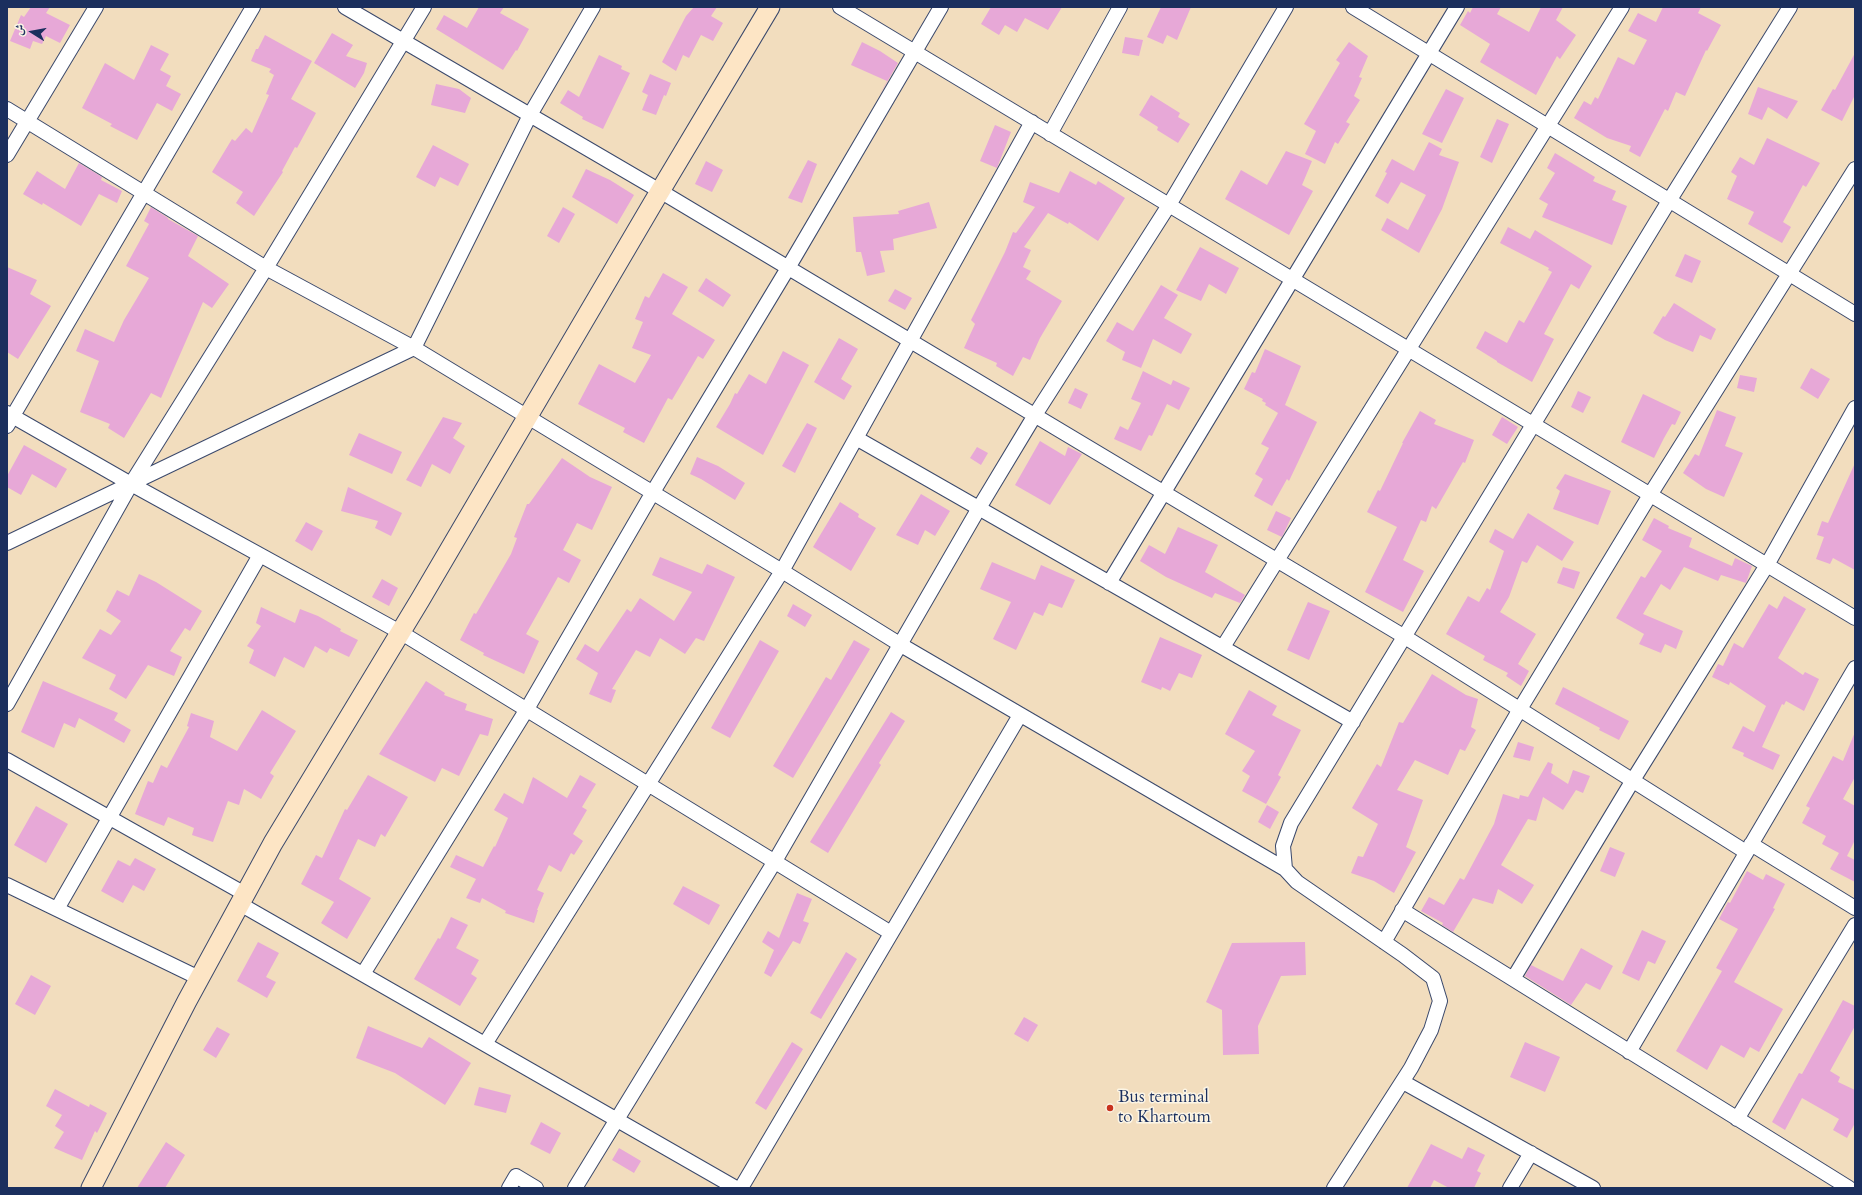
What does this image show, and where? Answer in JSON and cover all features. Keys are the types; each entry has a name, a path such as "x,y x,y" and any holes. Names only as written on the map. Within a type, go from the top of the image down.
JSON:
{"street":[{"path":"7,155 96,7"},
{"path":"253,7 144,193 9,418 400,632 891,933"},
{"path":"345,7 660,191 1164,492 1405,637 1633,780 1855,908"},
{"path":"7,704 131,484 266,268 424,7"},
{"path":"7,543 414,348 530,115 593,7"},
{"path":"91,1188 199,978 272,843 400,632 770,7"},
{"path":"840,7 1855,618"},
{"path":"364,974 527,709 653,492 788,268 941,7"},
{"path":"1050,134 1120,7"},
{"path":"575,1188 775,861 1034,415 1169,205 1286,7"},
{"path":"1353,7 1855,314"},
{"path":"1109,583 1457,7"},
{"path":"1223,647 1622,7"},
{"path":"1285,869 1283,846 1291,823 1669,201 1790,7"},
{"path":"7,109 266,268 414,348 653,492 901,645 1285,869 1297,882 1433,978 1440,1002 1431,1030 1403,1082 1334,1188"},
{"path":"485,1044 782,571 1032,122"},
{"path":"1384,942 1520,709 1650,495 1855,169"},
{"path":"1513,979 1633,780 1767,565 1855,408"},
{"path":"856,438 1353,722"},
{"path":"57,909 108,817 260,555"},
{"path":"1629,1052 1855,668"},
{"path":"741,1188 1020,715"},
{"path":"7,760 108,817 364,974 736,1188"},
{"path":"7,884 199,978"},
{"path":"1402,910 1849,1188"},
{"path":"1737,1119 1855,925"},
{"path":"1403,1082 1593,1188"},
{"path":"1510,1188 1531,1153"},
{"path":"509,1188 516,1176 536,1188"}],"building":[{"path":"31,7 50,7 46,13 70,25 60,43 46,36 42,44 33,41 30,49 10,41 21,15 24,17"},
{"path":"479,7 504,7 500,13 529,29 517,51 516,50 503,70 436,29 444,15 467,28"},
{"path":"694,7 717,7 711,16 723,23 713,41 701,35 689,58 683,55 676,71 662,62 686,16"},
{"path":"991,7 1062,7 1048,30 1025,18 1017,32 1005,25 999,35 981,24"},
{"path":"1161,7 1191,7 1177,40 1167,35 1163,44 1147,37"},
{"path":"1473,7 1501,7 1497,14 1529,32 1541,7 1563,7 1556,20 1576,35 1560,59 1557,56 1536,95 1480,62 1490,44 1460,25 1468,11 1470,13"},
{"path":"1663,7 1701,7 1698,13 1721,25 1707,51 1706,50 1685,96 1676,92 1668,111 1665,109 1640,157 1629,151 1631,146 1607,138 1574,118 1584,101 1591,105 1595,97 1598,99 1618,57 1634,65 1647,40 1628,31 1638,13 1656,22"},
{"path":"332,33 353,45 346,56 367,63 364,73 355,88 314,63"},
{"path":"265,35 312,61 291,99 316,113 297,148 295,147 282,171 283,172 254,216 236,203 243,192 212,172 232,139 235,141 246,128 252,133 269,95 266,94 274,75 269,72 271,69 251,61 256,49 258,49"},
{"path":"1125,37 1143,40 1139,56 1122,53"},
{"path":"862,42 880,51 898,63 879,96 887,81 851,65"},
{"path":"1349,42 1368,56 1359,77 1362,78 1354,96 1360,100 1346,122 1350,124 1338,144 1335,142 1325,164 1305,154 1316,131 1304,124 1340,63 1336,60"},
{"path":"151,45 169,54 160,70 171,76 166,86 181,94 172,111 157,103 137,140 110,126 112,124 82,108 105,63 134,80"},
{"path":"1855,53 1855,95 1842,121 1821,110 1833,89 1835,90"},
{"path":"599,55 622,66 621,69 630,73 603,129 582,119 583,117 560,103 568,90 579,97"},
{"path":"650,74 671,83 666,96 664,95 656,115 642,110 648,95 642,92"},
{"path":"436,84 459,89 471,98 465,113 431,105"},
{"path":"1758,87 1798,101 1787,119 1768,107 1762,120 1748,114"},
{"path":"1446,89 1464,98 1442,143 1422,134"},
{"path":"1151,95 1180,113 1178,117 1190,124 1178,143 1157,130 1158,127 1139,115"},
{"path":"1497,119 1509,124 1492,163 1480,157"},
{"path":"995,125 1011,132 997,168 980,161"},
{"path":"1767,138 1820,163 1806,187 1803,185 1783,222 1791,227 1782,243 1748,224 1754,212 1727,199 1737,176 1731,172 1740,157 1754,165"},
{"path":"1429,142 1442,149 1439,155 1459,162 1442,209 1419,253 1381,230 1387,218 1408,230 1426,195 1401,182 1388,204 1375,196 1387,173 1385,172 1392,159 1414,171"},
{"path":"433,145 469,164 458,186 440,177 435,187 416,177"},
{"path":"1286,151 1312,161 1302,185 1313,191 1289,235 1225,199 1241,170 1267,185"},
{"path":"1555,153 1595,177 1593,181 1616,191 1612,200 1627,206 1612,245 1542,217 1548,204 1539,199 1555,173 1547,168"},
{"path":"808,160 817,164 802,203 788,198"},
{"path":"706,161 723,170 712,192 695,184"},
{"path":"79,163 102,177 101,180 122,191 117,203 99,194 81,226 43,203 42,205 23,194 37,171 65,189"},
{"path":"586,169 610,180 634,195 617,224 572,197"},
{"path":"1070,171 1096,185 1098,181 1125,198 1098,241 1069,222 1068,224 1048,213 1024,247 1031,250 1023,267 1031,271 1026,279 1062,301 1040,338 1030,360 1023,357 1013,376 996,366 997,363 964,348 975,324 971,320 1005,252 1013,232 1016,233 1035,207 1023,202 1030,182 1059,193"},
{"path":"929,202 937,228 893,239 894,250 880,251 885,272 867,276 861,252 856,252 853,217 899,214 898,211"},
{"path":"151,207 168,219 198,236 188,256 229,284 212,308 203,302 161,398 151,393 124,438 108,428 110,424 80,412 99,361 76,351 85,329 114,342 124,320 149,278 126,266 149,224 144,221"},
{"path":"563,207 575,214 559,243 547,236"},
{"path":"1508,227 1530,239 1535,230 1592,266 1579,289 1571,284 1544,334 1554,339 1532,382 1476,348 1485,331 1507,343 1519,320 1524,323 1552,272 1548,270 1549,268 1500,243"},
{"path":"1200,247 1239,268 1226,294 1209,284 1201,301 1176,290"},
{"path":"1685,254 1701,261 1692,283 1675,276"},
{"path":"7,267 37,280 30,294 51,306 18,359 7,352"},
{"path":"663,273 688,287 672,314 715,340 703,359 698,356 672,400 668,398 644,443 623,432 625,428 578,404 599,364 635,383 651,355 632,348 643,322 635,319 645,296 649,298"},
{"path":"706,278 731,295 723,307 698,291"},
{"path":"1161,285 1178,295 1164,318 1192,334 1181,354 1153,339 1141,368 1122,360 1125,352 1106,341 1117,322 1133,331"},
{"path":"895,289 912,298 905,310 888,301"},
{"path":"1674,303 1716,329 1711,340 1700,335 1693,352 1653,333 1663,316 1665,317"},
{"path":"839,338 858,349 841,379 852,386 844,400 814,382"},
{"path":"1265,349 1301,366 1285,405 1317,422 1289,481 1287,479 1272,506 1254,496 1263,479 1255,474 1269,448 1261,444 1278,413 1265,405 1266,403 1262,401 1263,399 1244,389 1252,372 1255,373"},
{"path":"783,351 809,365 763,455 716,427 735,393 737,394 749,374 766,384"},
{"path":"1811,368 1830,379 1818,399 1800,388"},
{"path":"1143,371 1171,385 1173,380 1190,388 1179,410 1167,404 1152,436 1149,435 1141,451 1114,439 1120,426 1128,430 1141,403 1131,399"},
{"path":"1740,375 1757,378 1754,392 1737,388"},
{"path":"1075,388 1088,394 1081,409 1068,403"},
{"path":"1578,391 1591,397 1583,413 1571,407"},
{"path":"1643,394 1681,412 1675,425 1672,424 1654,458 1621,442"},
{"path":"1717,410 1736,417 1725,446 1743,453 1724,497 1706,489 1683,473 1695,454 1699,456"},
{"path":"1420,411 1436,420 1434,424 1474,440 1465,463 1463,462 1436,509 1432,506 1426,522 1421,520 1403,560 1424,571 1403,612 1365,592 1397,527 1367,512 1378,490 1380,491 1402,443"},
{"path":"443,417 462,423 453,438 465,446 450,474 432,464 421,487 406,480"},
{"path":"1502,417 1518,427 1507,444 1492,435"},
{"path":"807,423 817,428 795,473 782,466"},
{"path":"359,433 402,452 392,474 349,455"},
{"path":"1040,441 1065,456 1068,447 1082,454 1050,505 1015,485"},
{"path":"24,445 67,469 56,488 32,474 21,495 7,487 7,476"},
{"path":"977,447 988,453 981,465 970,458"},
{"path":"697,457 718,466 745,483 735,500 690,474"},
{"path":"562,458 590,477 612,487 592,530 577,523 563,550 581,560 569,583 558,577 526,634 539,641 524,674 483,655 484,653 460,640 474,613 476,614 511,554 517,538 514,537 527,504 529,504"},
{"path":"1855,463 1855,570 1833,558 1830,564 1816,559 1824,537 1817,535 1822,521 1828,523"},
{"path":"1565,474 1611,491 1598,525 1553,509 1560,491 1556,488"},
{"path":"348,487 402,513 391,536 375,528 378,521 341,511"},
{"path":"921,494 950,511 935,536 925,530 918,545 896,535"},
{"path":"840,502 859,514 858,517 876,528 851,571 813,547"},
{"path":"1276,511 1291,518 1282,537 1267,530"},
{"path":"1528,513 1574,542 1562,561 1537,545 1527,563 1522,561 1509,597 1500,612 1536,634 1518,664 1529,671 1521,686 1506,676 1508,673 1483,660 1485,656 1446,634 1468,596 1479,602 1487,588 1490,590 1504,551 1489,542 1495,529 1513,539"},
{"path":"1654,518 1669,526 1668,528 1692,538 1689,547 1732,566 1735,558 1752,566 1746,583 1721,575 1718,581 1684,567 1670,590 1661,584 1643,614 1683,631 1676,649 1665,644 1661,653 1639,644 1644,634 1616,618 1641,576 1645,578 1662,551 1642,540"},
{"path":"306,522 323,531 312,551 295,541"},
{"path":"1178,527 1218,545 1205,572 1245,595 1240,603 1215,593 1212,598 1166,577 1140,561 1149,545 1165,554"},
{"path":"660,557 702,574 707,564 735,577 704,641 696,638 685,654 660,638 650,657 636,650 612,689 616,690 611,703 589,694 598,673 576,659 585,644 598,652 627,609 631,612 640,598 674,621 692,592 652,575"},
{"path":"992,562 1035,580 1041,565 1075,580 1062,608 1049,603 1043,616 1034,612 1016,650 993,639 1011,602 980,589"},
{"path":"1563,567 1580,572 1574,589 1557,583"},
{"path":"139,574 156,582 202,611 190,631 185,628 170,651 182,657 174,676 148,665 126,699 109,689 116,675 82,658 100,629 111,635 121,621 106,611 117,590 129,596"},
{"path":"382,579 398,588 389,606 372,597"},
{"path":"1784,596 1806,609 1778,658 1803,675 1805,672 1819,679 1804,711 1786,701 1784,705 1782,704 1762,747 1780,755 1773,770 1743,756 1744,753 1732,748 1743,726 1754,732 1766,706 1730,682 1729,685 1712,677 1718,664 1723,666 1734,643 1743,648 1769,604 1777,609"},
{"path":"1308,602 1330,611 1309,660 1287,650"},
{"path":"793,604 812,615 805,627 787,616"},
{"path":"261,607 295,623 300,609 318,616 341,629 340,631 358,640 349,657 330,648 327,653 315,646 304,668 284,657 275,677 249,663 254,650 247,646 261,626 256,623"},
{"path":"1160,637 1202,655 1192,678 1179,673 1170,691 1162,687 1161,690 1141,682"},
{"path":"760,640 779,651 730,738 711,728"},
{"path":"854,640 870,649 793,778 773,766 826,677 831,680"},
{"path":"1432,674 1466,695 1478,699 1471,727 1476,730 1465,751 1460,749 1448,775 1415,760 1397,790 1423,800 1406,847 1416,852 1394,893 1374,881 1351,873 1358,856 1363,857 1378,824 1352,808 1377,764 1381,767 1399,722 1403,723"},
{"path":"43,681 118,713 114,720 131,730 124,743 79,718 75,728 64,723 54,748 21,732"},
{"path":"426,681 445,693 444,695 467,704 465,710 493,719 488,736 480,734 459,776 442,768 435,782 379,754"},
{"path":"1563,687 1629,721 1619,740 1555,704"},
{"path":"1249,690 1277,706 1272,715 1301,730 1278,775 1281,777 1266,804 1242,791 1250,776 1242,771 1255,751 1225,734"},
{"path":"262,710 296,731 270,773 274,776 261,799 244,789 239,805 228,801 213,842 192,835 194,828 168,817 164,826 135,814 148,781 153,783 161,765 167,768 189,727 187,726 191,713 214,721 210,737 237,751"},
{"path":"891,712 905,721 879,763 881,765 828,853 810,842"},
{"path":"1855,732 1855,777 1843,799 1855,806 1855,840 1847,856 1855,860 1855,882 1830,869 1839,853 1822,844 1826,836 1802,823 1810,808 1806,806 1833,756 1843,761"},
{"path":"1518,742 1534,747 1530,761 1513,757"},
{"path":"1548,762 1553,764 1551,773 1568,784 1573,770 1590,776 1583,793 1576,790 1563,810 1543,797 1536,821 1528,819 1501,865 1534,885 1522,904 1498,889 1493,904 1473,898 1453,932 1442,925 1443,923 1421,911 1429,897 1444,905 1460,878 1464,880 1494,824 1503,794 1519,799 1520,795 1528,797"},
{"path":"368,775 408,797 385,837 381,834 375,847 358,839 339,879 371,898 347,939 321,923 334,902 301,884 316,855 322,858 345,809 347,810"},
{"path":"580,775 596,784 582,807 587,810 573,834 583,841 574,855 571,853 561,872 549,865 537,890 544,893 537,910 534,923 505,913 506,911 482,898 480,903 466,898 476,879 450,867 456,855 483,867 494,846 495,847 508,818 494,810 504,793 523,804 533,777 567,798"},
{"path":"1267,805 1279,812 1270,829 1258,822"},
{"path":"36,806 68,824 46,863 14,845"},
{"path":"1610,847 1625,853 1615,877 1600,871"},
{"path":"135,858 156,869 144,891 133,885 123,903 101,891 118,860 130,866"},
{"path":"1747,871 1763,880 1766,874 1785,884 1773,908 1775,909 1734,982 1783,1009 1759,1052 1750,1047 1744,1058 1721,1045 1707,1070 1676,1051 1722,971 1716,968 1738,929 1719,919 1728,902 1730,903"},
{"path":"683,886 720,905 709,925 673,904"},
{"path":"797,893 812,899 803,921 809,923 800,944 793,941 771,977 764,973 774,950 762,942 768,931 779,938"},
{"path":"451,917 468,925 456,948 479,960 471,974 477,978 460,1006 414,979 438,938 440,939"},
{"path":"1642,930 1666,941 1655,964 1648,961 1639,981 1622,973"},
{"path":"258,942 279,953 266,977 276,982 267,998 237,981"},
{"path":"1305,942 1306,975 1281,976 1258,1026 1259,1054 1223,1055 1222,1010 1206,1002 1232,943"},
{"path":"1581,948 1613,966 1600,990 1586,983 1571,1005 1525,976 1531,965 1563,981"},
{"path":"846,952 857,959 821,1019 810,1013"},
{"path":"31,975 51,986 35,1015 15,1004"},
{"path":"1843,1000 1855,1006 1855,1026 1830,1071 1840,1077 1838,1082 1855,1090 1855,1123 1847,1138 1833,1130 1839,1119 1802,1098 1785,1130 1772,1122 1799,1073 1802,1074"},
{"path":"1024,1017 1038,1025 1028,1042 1014,1034"},
{"path":"368,1026 422,1048 429,1037 471,1063 445,1105 395,1073 356,1058"},
{"path":"217,1027 230,1034 216,1058 203,1050"},
{"path":"792,1042 803,1049 766,1110 755,1103"},
{"path":"1525,1042 1560,1057 1545,1092 1510,1077"},
{"path":"479,1087 511,1095 506,1113 474,1105"},
{"path":"55,1089 89,1107 90,1104 107,1113 97,1133 95,1131 82,1160 54,1148 64,1132 55,1126 62,1115 46,1106"},
{"path":"541,1122 561,1133 550,1154 530,1144"},
{"path":"166,1142 185,1155 165,1188 137,1188"},
{"path":"1431,1144 1462,1159 1468,1147 1485,1155 1477,1171 1481,1173 1474,1188 1449,1188 1434,1180 1430,1188 1407,1188"},
{"path":"619,1148 641,1161 634,1173 612,1160"}],"place":[{"name":"Bus terminal to Khartoum","path":"1110,1108"}]}
